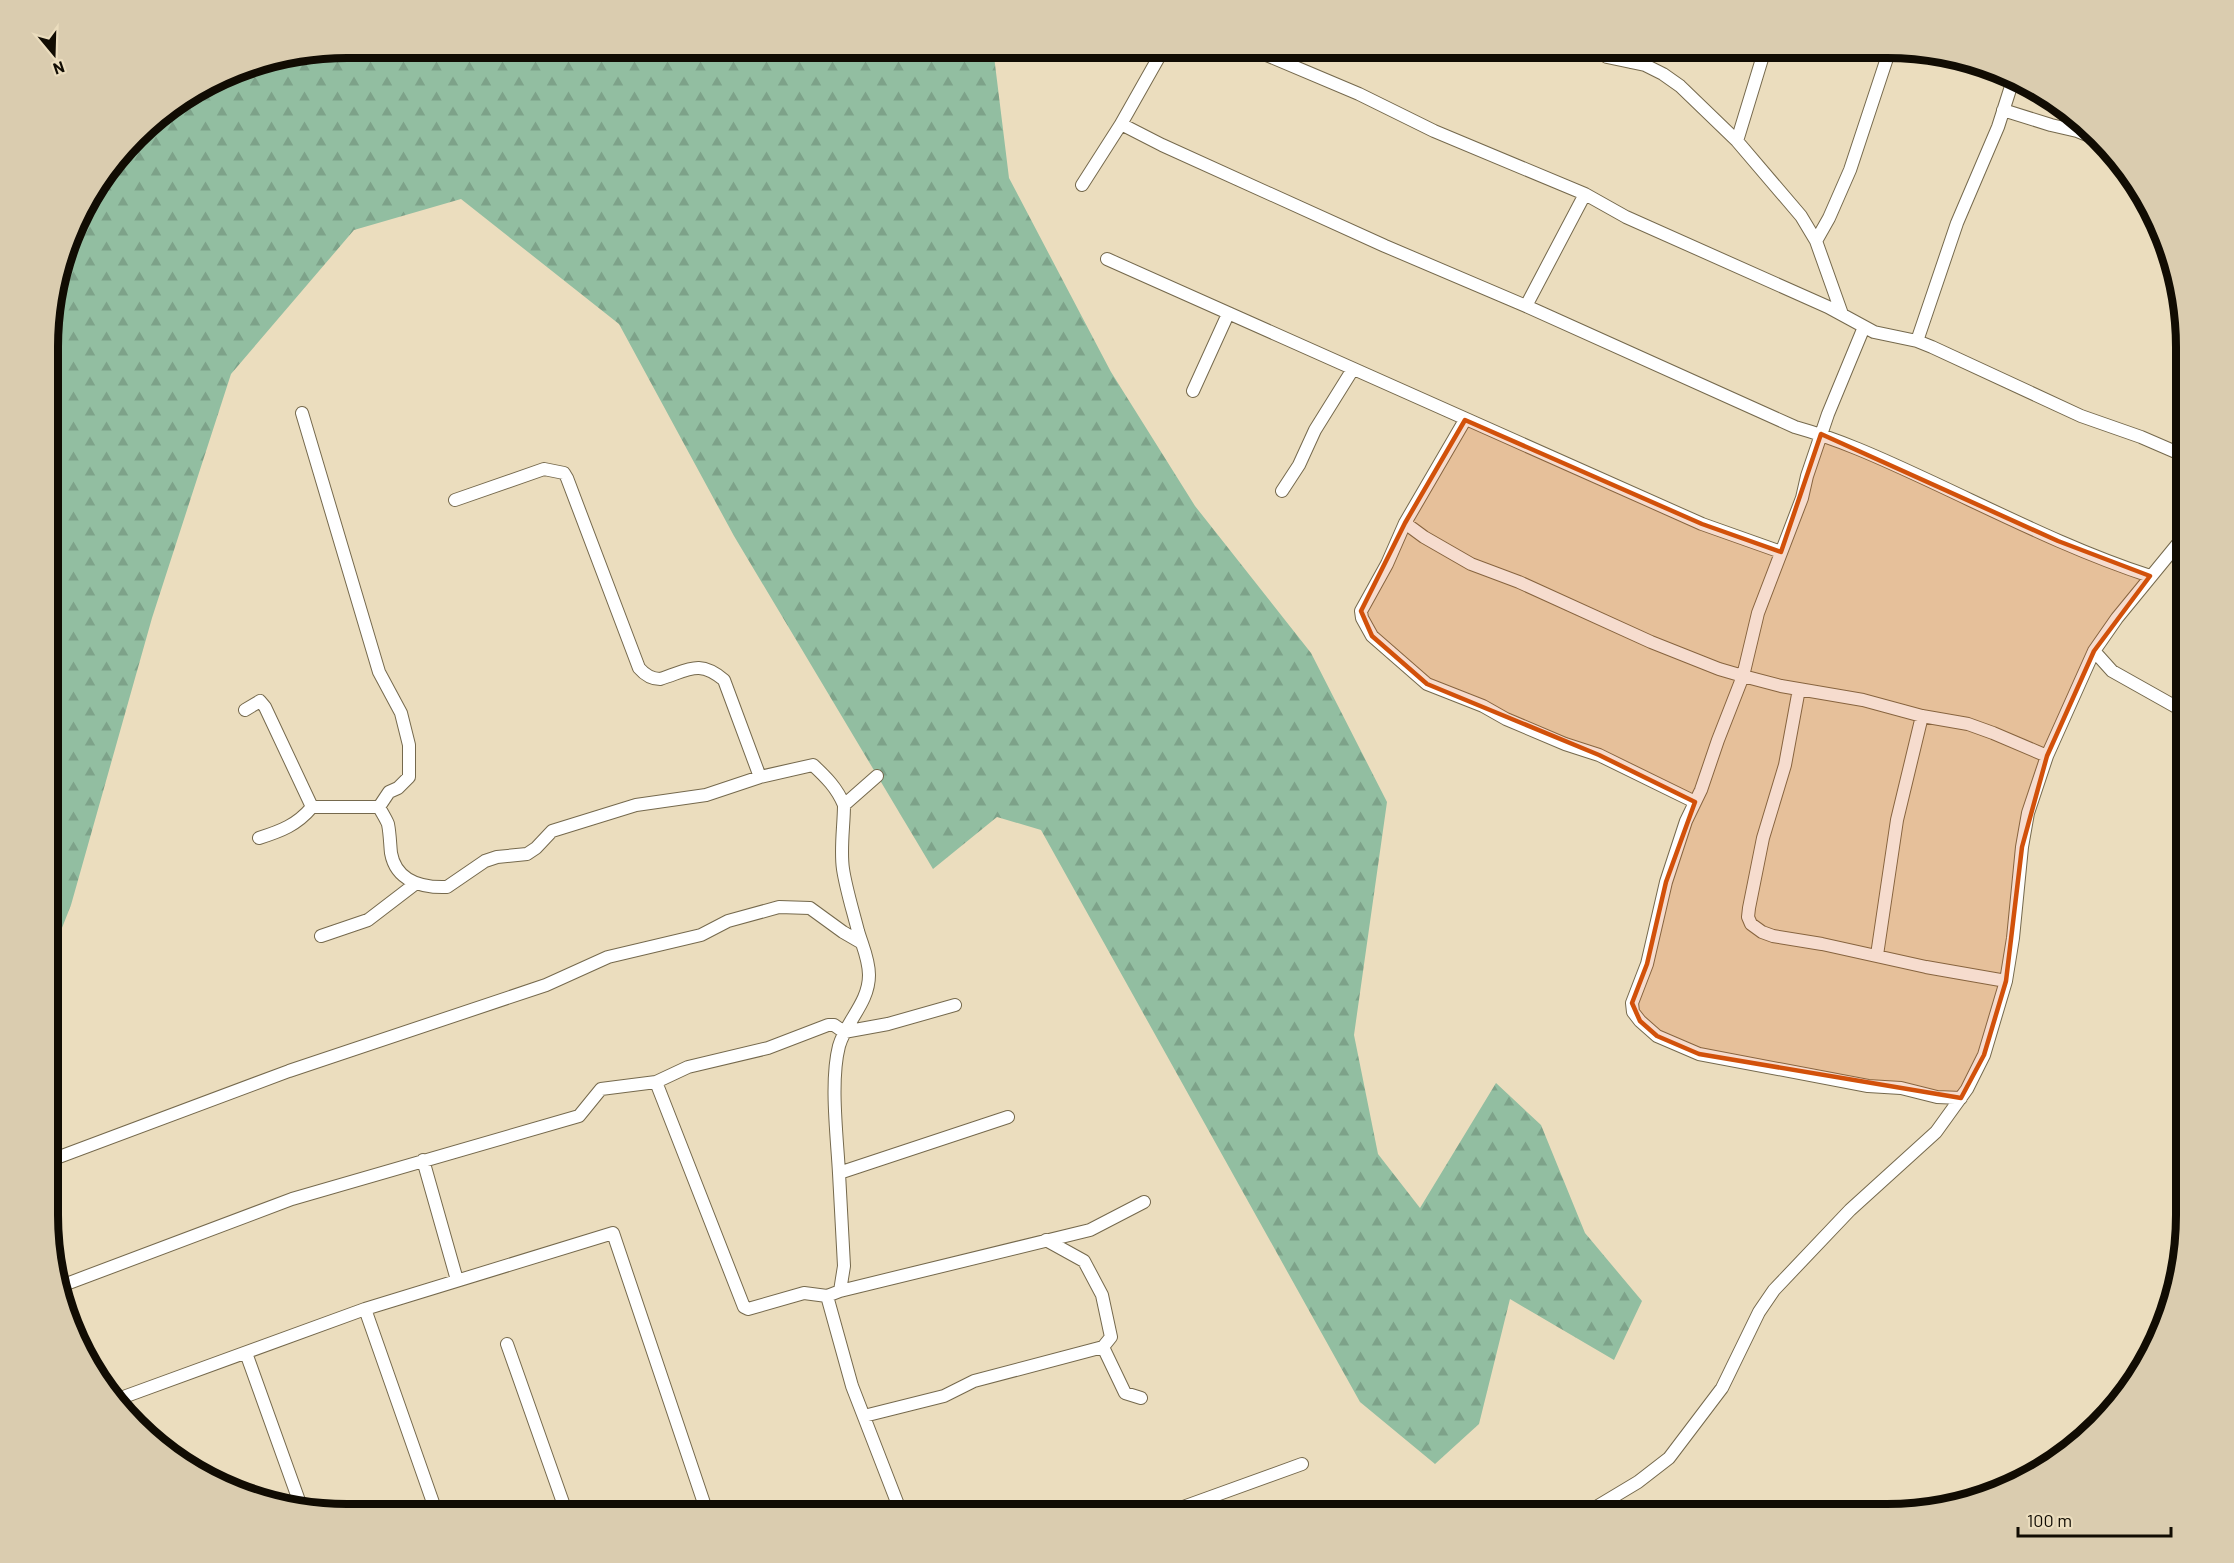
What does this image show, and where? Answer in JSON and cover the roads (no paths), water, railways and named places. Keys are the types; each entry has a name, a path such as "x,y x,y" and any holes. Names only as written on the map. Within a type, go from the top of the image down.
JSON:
{"street":[{"path":"1082,185 1121,124 1158,58"},
{"path":"1274,58 1359,94 1434,131 1585,194 1626,217 1842,314 1864,327 1898,339 1917,341 2081,416 2176,452"},
{"path":"1612,58 1645,65 1680,86 1737,141 1801,216 1816,241 1842,314"},
{"path":"1631,62 1632,58"},
{"path":"1737,141 1762,58"},
{"path":"1816,241 1829,219 1850,170 1887,58"},
{"path":"1917,341 1957,223 1998,127 2011,87"},
{"path":"2003,110 2079,132"},
{"path":"1121,124 1162,145 1385,246 1526,306 1795,427 1821,434 1874,455 2058,541 2150,576"},
{"path":"1526,306 1585,194"},
{"path":"1107,259 1702,524 1781,552"},
{"path":"1192,391 1228,314"},
{"path":"1864,327 1821,434 1802,498 1758,613 1743,676 1686,821 1666,882 1647,964 1632,1003 1633,1012 1657,1036 1699,1054 1868,1086 1901,1088 1937,1097 1961,1098"},
{"path":"1282,491 1299,465 1315,430 1353,369"},
{"path":"302,413 379,672 401,713 409,745 409,777 398,788 389,792 379,807"},
{"path":"1465,420 1405,523 1387,564 1361,611 1362,618 1372,636 1427,684 1483,706 1506,719 1565,744 1599,755 1695,802"},
{"path":"455,500 544,469 564,473 639,668 650,677 660,679 699,667 706,668 724,680 760,777"},
{"path":"1405,523 1424,537 1471,564 1519,582 1651,642 1719,669 1799,689 1863,700 1922,716 1968,724 2047,756"},
{"path":"1601,1504 1638,1482 1669,1458 1722,1388 1760,1312 1774,1290 1850,1210 1936,1132 1961,1098 1984,1055 2006,981 2028,813 2047,756 2094,651 2117,618 2176,546"},
{"path":"2094,651 2112,671 2176,707"},
{"path":"1799,689 1785,765 1763,838 1748,917 1755,927 1773,936 2006,981"},
{"path":"245,710 260,701 265,707 312,807"},
{"path":"1877,955 1897,820 1922,716"},
{"path":"379,807 387,823 392,856 397,869 415,884 447,887 485,861 496,857 527,854 552,831 636,805 706,795 760,777 813,765 830,780 844,805 843,867 867,958 869,976 857,1013 844,1032 836,1060 836,1111 844,1266 840,1291"},
{"path":"844,805 877,776"},
{"path":"259,838 284,830 301,820 312,807 379,807"},
{"path":"321,936 368,920 415,884"},
{"path":"58,1157 289,1071 546,985 608,957 701,935 728,921 779,907 810,908 862,943"},
{"path":"67,1284 292,1199 579,1116 601,1089 656,1082 688,1067 768,1048 828,1025 844,1032 888,1024 955,1005"},
{"path":"656,1082 744,1307 748,1310 804,1293 827,1296 1090,1230 1144,1202"},
{"path":"839,1173 1008,1117"},
{"path":"423,1161 457,1280"},
{"path":"123,1397 365,1309 613,1233 704,1504"},
{"path":"864,1416 944,1396 974,1381 1103,1347 1111,1337 1102,1295 1084,1261 1046,1240"},
{"path":"827,1296 852,1386 898,1504"},
{"path":"365,1309 433,1504"},
{"path":"507,1344 563,1504"},
{"path":"1103,1347 1125,1393 1141,1398"},
{"path":"246,1353 300,1500"},
{"path":"1191,1504 1302,1464"}]}
